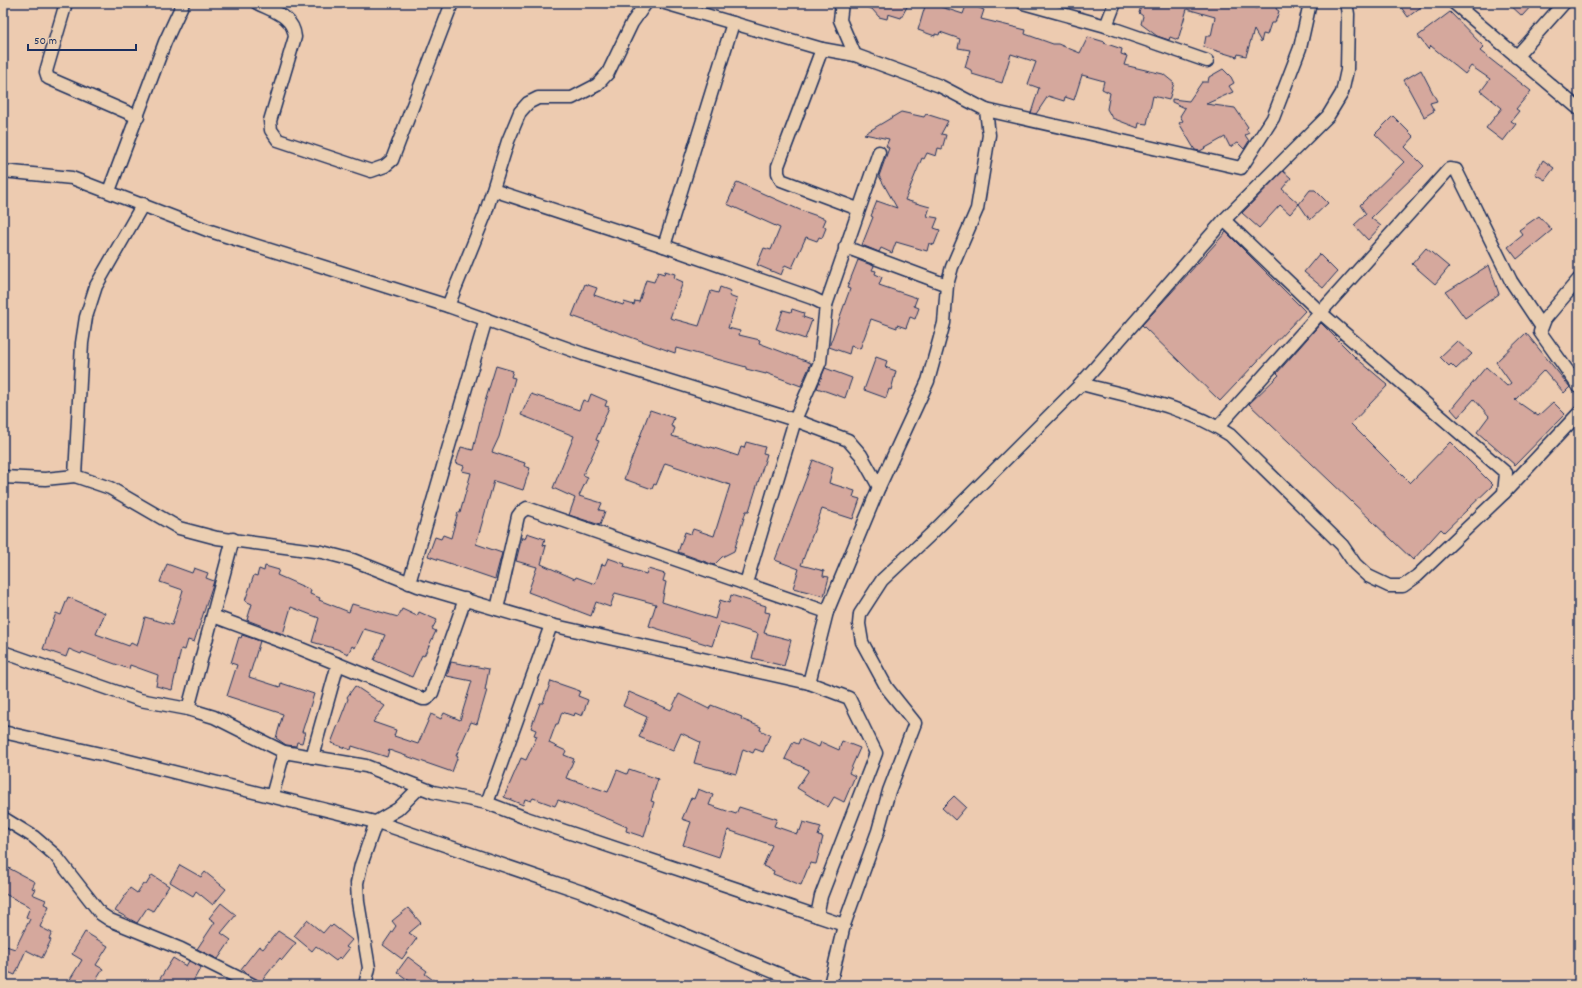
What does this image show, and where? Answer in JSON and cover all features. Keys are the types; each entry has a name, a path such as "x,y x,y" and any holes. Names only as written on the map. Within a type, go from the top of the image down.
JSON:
{"street":[{"path":"66,3 46,72 48,78 138,117"},
{"path":"109,191 165,42 183,3"},
{"path":"257,3 288,19 294,26 295,37 270,121 271,130 278,140 371,171 385,166 392,160 452,3"},
{"path":"448,306 494,190 508,141 520,112 528,103 538,98 572,98 597,85 608,73 632,23 646,3"},
{"path":"665,3 822,49 855,55 940,86 986,110 1241,168 1274,118 1300,48 1310,3"},
{"path":"842,3 840,20 855,55"},
{"path":"1023,3 1106,26 1207,61"},
{"path":"1106,26 1115,3"},
{"path":"830,985 844,925 878,831 889,791 915,723 887,688 862,642 859,624 860,614 882,580 930,535 1081,384 1224,220 1328,116 1342,93 1347,70 1348,14 1346,3"},
{"path":"1454,3 1579,109"},
{"path":"1516,57 1564,3"},
{"path":"664,246 733,23"},
{"path":"822,49 778,166 778,172 782,180 858,209"},
{"path":"809,683 827,612 879,487 928,381 944,323 947,285 952,267 977,209 989,135 986,110"},
{"path":"746,583 795,420 820,362 826,305 845,246 879,152"},
{"path":"1218,427 1449,169 1452,168 1456,170 1511,281 1541,326"},
{"path":"3,171 72,178 143,204 181,221 207,230 448,306 583,354 795,420 848,440 861,455 879,487"},
{"path":"494,190 664,246 812,298 826,305"},
{"path":"74,476 82,343 86,317 96,286 143,204"},
{"path":"1224,220 1320,313 1506,473 1504,493"},
{"path":"845,246 947,285"},
{"path":"1579,279 1541,326 1540,332 1579,387"},
{"path":"409,583 486,319"},
{"path":"1081,384 1160,404 1218,427 1230,436 1326,529 1368,576 1389,586 1403,586 1417,576 1504,493 1579,413"},
{"path":"3,477 45,479 74,476 110,488 179,528 217,538 322,552 353,560 409,583 551,625 809,683 849,698 876,753 821,896 817,916"},
{"path":"497,609 518,516 521,512 528,508 827,612"},
{"path":"188,709 233,539"},
{"path":"213,616 338,664 423,699 427,699 432,693 465,600"},
{"path":"487,804 551,625"},
{"path":"3,652 140,700 188,709 214,717 284,752 312,758 366,766 433,792 487,804 548,826 844,925"},
{"path":"312,758 338,664"},
{"path":"3,732 376,822 582,892 805,985"},
{"path":"272,796 284,752"},
{"path":"365,985 369,968 358,902 357,883 361,865 376,822 398,809 420,787"},
{"path":"3,818 34,837 55,855 101,914 110,920 187,952 254,985"}],"building":[{"path":"862,3 909,3 901,18 888,14 887,19 879,17 872,9 862,6"},
{"path":"926,3 942,3 941,7 963,14 967,3 984,10 981,19 1026,30 1025,34 1053,44 1058,44 1080,53 1088,37 1105,42 1104,43 1122,49 1121,54 1127,56 1124,65 1163,74 1174,83 1169,100 1153,96 1147,124 1139,123 1138,128 1112,118 1107,109 1110,93 1102,89 1104,81 1082,75 1074,100 1065,97 1064,101 1048,96 1036,114 1031,113 1039,88 1028,84 1036,62 1011,54 1002,83 972,74 971,70 965,67 970,50 958,48 960,39 940,32 939,35 935,34 935,36 918,30"},
{"path":"1142,3 1234,3 1257,8 1259,3 1278,3 1276,9 1279,11 1275,23 1271,23 1267,35 1263,34 1261,42 1254,30 1246,56 1238,54 1237,57 1204,47 1206,36 1211,36 1215,17 1187,9 1178,40 1170,37 1169,40 1157,36 1141,24 1143,16 1139,13"},
{"path":"1398,3 1426,3 1408,17"},
{"path":"1508,3 1534,3 1522,16"},
{"path":"1450,12 1484,47 1480,51 1531,91 1516,109 1519,111 1511,121 1516,124 1503,141 1486,128 1502,108 1481,91 1490,79 1471,66 1465,74 1431,46 1428,49 1418,36"},
{"path":"1223,69 1231,77 1234,83 1229,86 1233,92 1206,104 1235,108 1248,127 1246,129 1249,133 1245,135 1249,141 1244,149 1238,143 1230,147 1225,137 1200,151 1195,150 1179,123 1183,121 1180,116 1185,108 1172,102 1172,99 1189,101 1202,82 1208,82 1209,77"},
{"path":"1421,70 1437,101 1430,103 1434,111 1424,117 1404,80"},
{"path":"901,112 924,117 926,114 948,121 941,134 946,135 942,149 938,148 936,156 927,153 924,159 922,158 905,200 930,207 927,216 938,218 934,228 940,230 934,245 929,243 927,251 896,242 892,253 881,248 879,252 862,245 873,217 871,216 877,201 897,208 879,176 889,148 886,146 889,139 864,134"},
{"path":"1393,116 1414,137 1405,147 1424,166 1371,218 1381,226 1368,240 1354,225 1366,214 1360,205 1404,162 1375,134"},
{"path":"1543,160 1554,168 1545,180 1535,174"},
{"path":"1283,171 1291,178 1282,189 1299,204 1290,214 1280,205 1259,228 1242,213"},
{"path":"737,182 800,210 826,219 823,226 826,228 822,238 819,237 817,241 806,237 792,268 785,265 781,275 757,265 764,248 771,250 780,228 727,204"},
{"path":"1310,190 1315,190 1328,203 1310,220 1299,204"},
{"path":"1539,216 1552,230 1517,259 1508,247 1523,235 1519,230"},
{"path":"1226,232 1305,311 1220,401 1142,325"},
{"path":"1426,248 1449,267 1435,284 1412,264"},
{"path":"1319,254 1337,272 1323,288 1304,272"},
{"path":"858,260 874,266 872,270 876,271 875,274 882,277 879,285 917,298 914,306 919,308 915,319 910,317 906,328 897,325 897,328 871,319 860,349 851,346 849,354 829,347 850,289 847,288"},
{"path":"1489,265 1499,294 1465,318 1446,292"},
{"path":"665,271 675,274 674,278 683,282 670,318 699,326 711,291 718,293 720,287 731,291 729,296 737,299 728,328 740,331 739,335 760,340 759,343 811,363 801,386 766,373 746,369 746,367 676,348 675,353 572,316 585,284 597,288 594,295 623,305 624,302 634,305 635,301 639,302 646,280 654,282 658,272 664,274"},
{"path":"792,309 804,313 803,317 812,320 805,339 776,329 783,310 791,312"},
{"path":"1321,323 1355,357 1388,385 1351,424 1410,483 1450,442 1493,485 1444,532 1441,529 1413,560 1249,404 1279,375 1277,373"},
{"path":"1526,333 1570,387 1564,393 1544,370 1515,400 1538,416 1553,402 1565,414 1515,465 1477,432 1489,416 1474,399 1458,417 1451,409 1486,367 1507,386 1511,383 1496,362"},
{"path":"1457,341 1472,354 1456,369 1451,364 1449,366 1440,357"},
{"path":"876,357 887,361 885,367 896,371 891,390 889,389 886,398 864,390"},
{"path":"496,366 513,371 511,377 515,378 499,437 492,452 525,463 524,466 530,468 523,490 494,481 476,544 502,553 495,579 428,556 435,537 441,539 443,535 451,538 458,512 460,513 471,473 462,471 464,466 456,463 461,447 473,450 483,408"},
{"path":"825,368 852,378 845,398 817,388"},
{"path":"531,394 579,410 583,400 588,402 591,394 607,401 605,406 609,407 596,440 599,441 583,475 588,477 579,496 602,503 599,510 605,511 600,525 569,515 575,498 553,488 574,436 521,415"},
{"path":"650,410 674,418 671,426 675,428 672,436 738,456 741,447 744,448 746,442 765,447 763,453 767,454 749,511 746,511 734,551 722,557 714,565 678,552 685,532 691,534 693,529 714,536 730,485 665,463 656,485 654,484 652,489 624,479"},
{"path":"813,460 833,468 829,483 855,491 853,497 860,499 853,519 822,509 801,565 824,571 823,576 829,577 824,596 793,588 799,569 775,560"},
{"path":"527,533 545,539 543,545 546,546 541,564 575,579 576,577 595,584 602,564 605,565 608,558 625,564 624,567 646,574 648,569 665,574 663,581 666,582 662,602 715,619 720,600 729,603 731,595 766,606 765,612 770,613 764,633 791,640 784,666 752,658 758,634 720,622 712,646 649,626 656,604 615,593 610,607 596,602 591,616 528,592 537,567 516,561 522,537 525,539"},
{"path":"167,564 192,573 194,568 208,573 206,578 214,581 194,642 188,640 185,650 181,649 172,690 156,686 158,675 130,665 129,669 82,652 81,654 69,649 66,657 43,649 56,613 61,615 68,597 105,613 96,634 129,646 131,643 137,646 145,617 172,625 183,590 160,582"},
{"path":"265,566 279,570 277,575 311,590 310,594 320,598 319,600 349,612 352,604 398,617 402,609 417,616 419,612 437,620 432,629 436,631 424,656 422,655 412,677 374,660 385,635 364,629 355,648 352,646 348,654 337,649 312,642 319,618 291,607 283,634 247,620 252,604 245,601 254,575 257,576 259,569 264,571"},
{"path":"242,635 260,641 249,677 280,687 281,683 314,694 302,732 305,732 302,743 297,742 296,746 286,745 276,738 283,714 227,696 237,665 231,663 239,637 241,638"},
{"path":"451,662 489,669 485,690 487,690 477,724 471,722 456,756 458,756 452,772 389,750 387,757 352,746 351,750 331,743 348,699 347,697 355,686 385,706 373,722 396,730 394,736 418,744 431,714 441,719 444,713 460,720 472,681 447,676"},
{"path":"551,681 580,691 578,696 588,700 582,716 575,713 574,716 562,712 549,743 566,751 564,755 574,759 566,778 608,792 617,770 627,774 629,769 658,779 651,801 654,802 644,837 626,831 627,827 611,820 558,800 555,806 533,798 531,801 525,799 523,805 504,797 521,758 526,760 537,736 534,735 536,730 531,728 540,703 543,703"},
{"path":"629,692 671,710 679,694 709,709 711,705 742,717 741,719 761,727 760,730 770,735 763,752 755,749 753,753 743,749 736,774 694,763 700,742 681,733 673,751 639,737 647,717 623,706"},
{"path":"800,739 819,747 821,742 839,750 842,741 860,748 849,773 855,776 844,802 834,797 828,807 797,788 809,770 785,759 793,742 798,744"},
{"path":"698,789 713,795 709,805 736,814 739,807 777,819 774,826 797,834 798,830 800,831 803,822 821,827 818,836 823,837 816,864 810,863 801,885 773,874 774,871 763,866 772,845 728,830 719,857 683,845 691,822 682,819 691,798 694,799"},
{"path":"954,796 966,807 955,820 942,808"},
{"path":"3,865 35,882 32,888 35,889 32,894 46,900 44,904 49,906 40,927 52,933 49,939 51,940 42,958 26,950 15,975 3,970 3,945 15,949 30,919 26,917 30,907 3,893"},
{"path":"180,865 201,877 205,872 226,889 213,905 196,891 193,896 170,882"},
{"path":"152,875 169,886 153,911 147,908 137,923 115,911 130,888 137,893 143,884 146,885"},
{"path":"221,903 236,915 221,933 231,940 218,959 197,949 215,922 209,918"},
{"path":"408,908 421,923 409,933 417,938 402,959 383,945 396,926 392,921"},
{"path":"307,920 323,933 329,926 331,927 333,925 352,940 346,947 349,949 341,959 339,957 336,961 316,946 312,951 294,936"},
{"path":"278,931 296,943 282,960 280,958 260,983 241,969 259,946 263,949"},
{"path":"85,932 108,946 96,965 103,969 93,985 75,985 69,981 82,960 72,954"},
{"path":"408,957 427,971 425,974 440,985 415,985 397,972"},
{"path":"173,958 186,966 189,961 201,967 191,985 156,985"}]}
